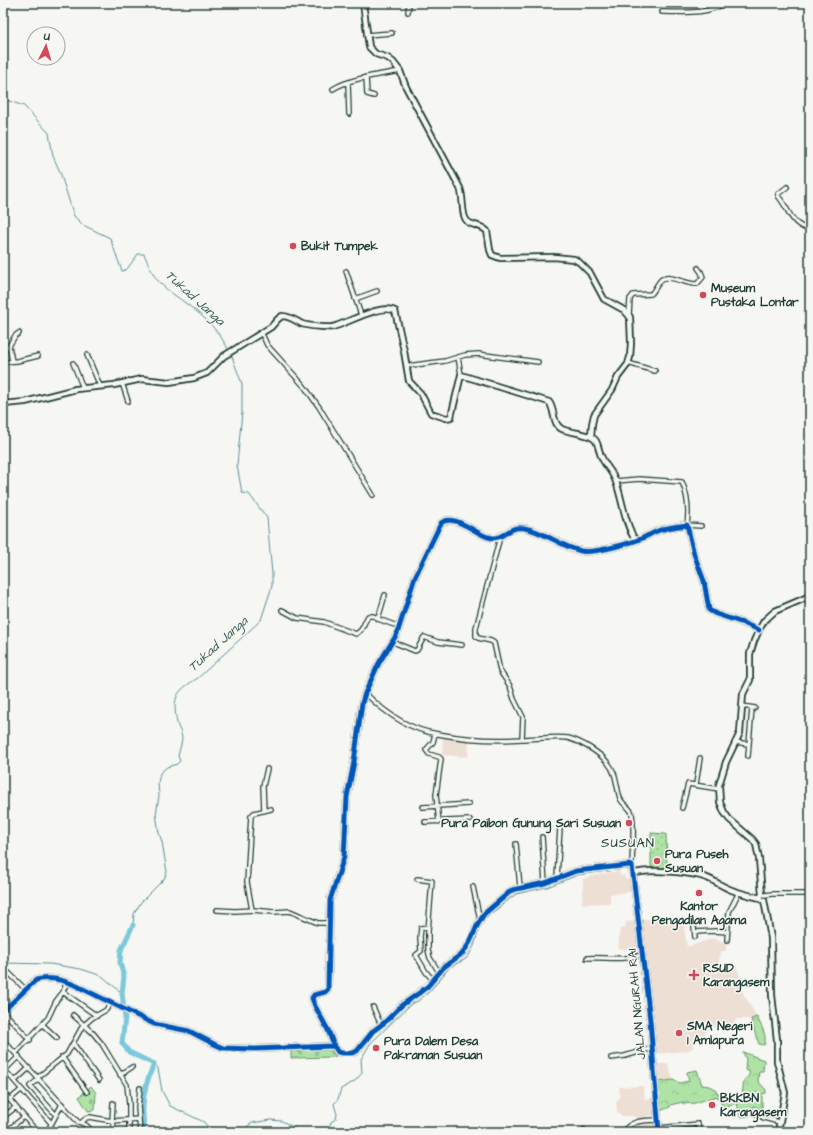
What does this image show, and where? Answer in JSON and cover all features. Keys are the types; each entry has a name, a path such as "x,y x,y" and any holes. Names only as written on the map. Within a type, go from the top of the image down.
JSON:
{"street":[{"path":"363,3 366,34 371,50 376,54 391,60 400,71 406,87 460,188 463,197 466,221 480,226 487,231 492,255 500,258 554,257 574,259 587,269 604,299 624,310 629,315"},
{"path":"408,3 408,12"},
{"path":"662,12 702,12 725,3"},
{"path":"366,34 392,33"},
{"path":"333,89 366,77 400,71"},
{"path":"366,77 367,94 374,96"},
{"path":"348,83 349,114"},
{"path":"787,187 778,196 796,223 799,226 810,229"},
{"path":"592,437 594,415 609,396 630,357 630,299 633,295 651,294 661,280 666,278 697,284 703,277 698,268"},
{"path":"346,271 361,315"},
{"path":"355,299 376,291"},
{"path":"3,404 25,402 83,388 142,380 169,382 194,378 207,373 224,356 262,334 280,317 285,316 304,324 331,327 361,315 388,309 395,311 409,381 421,394 429,410 434,414 450,418 453,414 461,375 458,357"},
{"path":"12,361 9,346 15,336 19,333"},
{"path":"262,334 267,345 304,386 319,407 372,495"},
{"path":"3,347 9,346"},
{"path":"407,366 445,361 471,354 486,354 538,362"},
{"path":"87,355 100,386"},
{"path":"3,362 38,356"},
{"path":"628,362 655,371"},
{"path":"72,363 83,388"},
{"path":"461,375 545,400 552,406 556,424 559,427 564,430 592,437 596,441 602,459 616,481 625,517 635,540"},
{"path":"122,383 128,401"},
{"path":"616,481 645,479 682,482 688,508 689,517 687,525 694,554 704,581 709,610 759,630"},
{"path":"701,526 687,525 661,529 635,540 586,552 572,548 526,528 512,529 500,537 495,538 486,536 450,519 441,523 416,577 400,627 393,642 379,663 362,703 354,762 347,797 344,857 330,900 328,989 325,992 314,994 312,998 314,1006 328,1030 334,1046 340,1052 355,1052 374,1031 402,1005 419,993 439,972 466,949 480,920 487,910 509,892 520,887 545,883 572,872 624,865 632,866 641,871 680,873 701,876 739,892 763,897 772,894 810,894"},
{"path":"500,537 476,628 476,636 478,638 493,641 494,643 500,671 510,686 514,700 523,717 522,739"},
{"path":"378,618 385,595"},
{"path":"778,1132 785,1093 778,1070 776,1056 777,1040 772,995 771,938 763,897 759,859 756,844 729,819 724,812 720,802 719,789 726,762 734,742 740,733 743,694 750,680 750,654 759,630 767,617 774,611 810,596"},
{"path":"282,610 297,618 324,622 356,634 361,630 368,616 373,616 379,620 400,627"},
{"path":"393,642 415,651 424,637 438,642 462,645"},
{"path":"365,693 398,720 421,730 435,734 497,740 560,738 569,739 592,749 608,763 615,776 620,799 632,812 632,866"},
{"path":"742,706 753,708 748,744 748,756"},
{"path":"435,734 433,742 426,750 429,754 439,757 440,759 436,788 439,822"},
{"path":"734,742 748,744"},
{"path":"696,784 700,758"},
{"path":"264,811 263,786 267,769"},
{"path":"682,808 687,785 689,783 719,789"},
{"path":"424,807 469,804"},
{"path":"252,910 247,882 251,816 254,813 270,809"},
{"path":"425,822 470,820"},
{"path":"557,878 560,828"},
{"path":"542,838 545,883"},
{"path":"516,844 520,887"},
{"name":"JALAN NGURAH RAI","path":"632,866 650,1020 659,1130"},
{"path":"634,874 641,871"},
{"path":"417,879 432,881 428,927 429,955 439,972"},
{"path":"473,887 480,920"},
{"path":"727,940 729,912 739,892"},
{"path":"217,910 252,910 274,912 290,911 318,923 330,923"},
{"path":"428,927 421,928 421,952 416,955 426,972 433,980"},
{"path":"694,927 695,937"},
{"path":"695,932 727,932"},
{"path":"587,958 630,958 643,954"},
{"path":"3,970 9,973 26,990"},
{"path":"30,1040 3,1011 39,979 67,981 161,1026 189,1032 223,1048 334,1046"},
{"path":"51,1123 4,1069 43,1025 56,1001 63,992 67,981"},
{"path":"63,992 97,1016"},
{"path":"56,1115 30,1086 67,1054 77,1034 84,1025 113,1004"},
{"path":"373,1007 381,1025"},
{"path":"73,1015 102,1044 128,1089 129,1132"},
{"path":"43,1025 56,1038"},
{"path":"3,1040 78,1122 82,1122 92,1132"},
{"path":"73,1043 99,1080"},
{"path":"3,1051 9,1046"},
{"path":"611,1058 626,1056 652,1048"},
{"path":"62,1057 87,1092"},
{"path":"15,1081 29,1068"},
{"path":"120,1075 132,1068"},
{"path":"140,1088 138,1107 140,1132"},
{"path":"10,1100 21,1090"},
{"path":"4,1095 33,1127 34,1132"},
{"path":"113,1103 112,1121 116,1132"},
{"path":"47,1132 62,1104"},
{"path":"3,1118 16,1107"},
{"path":"753,1112 764,1118 779,1122"},
{"path":"82,1122 90,1116 112,1121 139,1119"},
{"path":"12,1132 9,1129 24,1117"},
{"path":"623,1132 629,1125 636,1122 658,1120"},
{"path":"659,1130 698,1124 699,1132"}],"shaded area":[{"path":"443,738 469,741 468,757 442,755"},
{"path":"619,871 620,876 625,875 625,879 632,879 633,892 610,894 610,903 582,904 583,879"},
{"name":"RSUD Karangasem","path":"661,917 683,919 687,947 714,938 726,943 726,951 722,951 719,959 720,965 737,968 742,982 743,993 757,1017 755,1019 736,1019 734,1025 721,1025 710,1028 698,1040 695,1038 692,1040 693,1048 686,1051 656,1054 647,957 631,959 630,949 645,948 641,920"},
{"path":"636,921 640,947 618,949 620,929 625,928 626,922"},
{"path":"657,1064 668,1064 673,1080 658,1081"},
{"path":"643,1086 645,1099 653,1098 655,1115 647,1116 647,1121 638,1122 635,1117 622,1116 617,1112 616,1102 620,1097 619,1087"},
{"path":"657,1123 658,1132 624,1132 634,1124"}],"green space":[{"path":"651,833 666,834 667,871 651,871"},
{"path":"757,1017 765,1035 764,1045 759,1044 751,1019"},
{"path":"329,1048 336,1056 291,1058 291,1049"},
{"path":"743,1052 764,1060 763,1071 759,1071 758,1081 766,1090 766,1093 762,1094 762,1110 754,1106 751,1110 750,1116 740,1117 737,1103 723,1107 717,1096 695,1103 683,1104 683,1102 670,1105 670,1107 660,1111 658,1082 673,1080 680,1083 689,1081 687,1072 697,1070 702,1085 709,1086 715,1089 717,1093 729,1097 742,1095 744,1080 748,1077 750,1072 745,1070 746,1059"},
{"path":"91,1086 96,1093 95,1110 88,1111 79,1097"}],"waterway":[{"name":"Tukad Janga","path":"3,99 24,106 49,133 53,156 60,172 74,216 83,225 110,238 122,271 127,269 138,254 144,254 152,272 159,282 206,320 217,331 229,351"},
{"name":"Tukad Janga","path":"133,925 134,914 141,902 164,879 167,872 156,814 159,796 158,783 160,773 167,767 177,764 180,761 178,756 182,738 175,707 177,696 180,691 198,678 261,620 272,586 267,518 249,494 242,493 237,465 242,412 242,384 231,354"},
{"path":"483,920 516,894 547,887 578,875 623,869 631,870"},
{"path":"328,1132 331,1122 336,1119 337,1114 334,1104 338,1099 341,1089 355,1081 362,1073 361,1059 370,1044 411,1004 418,1001 429,992 450,967 468,957 474,946 481,923"},
{"name":"Tukad Janga","path":"133,925 121,950 120,963 124,977 122,993 125,1018 122,1043 129,1052 154,1064 144,1096 143,1132"},
{"path":"3,963 50,964 81,969 102,976 122,993"},
{"path":"154,1064 158,1068 162,1091 170,1106 204,1122 211,1132"},
{"path":"240,1132 252,1123 271,1120 282,1121 302,1132"}],"cycle path":[{"path":"334,1046 328,1030 312,998 314,995 325,992 328,989 330,900 344,857 347,797 354,762 362,703 379,663 397,634 415,577 441,523 452,520 483,535 494,538 502,536 513,529 524,528 539,532 566,546 587,552 603,550 621,545 643,538 663,529 687,525 694,554 704,581 709,610 759,630"},
{"path":"3,1011 36,980 53,979 74,985 154,1024 189,1031 223,1048 255,1049 334,1046 338,1052 352,1053 357,1051 373,1031 385,1022 402,1005 428,986 444,967 463,953 484,914 512,890 545,883 576,871 630,865 632,866 650,1020 659,1132"}],"place":[{"name":"Bukit Tumpek","path":"293,246"},
{"name":"Museum Pustaka Lontar","path":"703,295"},
{"name":"Pura Paibon Gunung Sari Susuan","path":"629,823"},
{"name":"Pura Puseh Susuan","path":"657,861"},
{"name":"Kantor Pengadilan Agama","path":"699,893"},
{"name":"RSUD Karangasem","path":"694,975"},
{"name":"SMA Negeri 1 Amlapura","path":"679,1033"},
{"name":"Pura Dalem Desa Pakraman Susuan","path":"376,1048"},
{"name":"BKKBN Karangasem","path":"712,1105"}],"district":[{"name":"SUSUAN","path":"628,843"}]}
